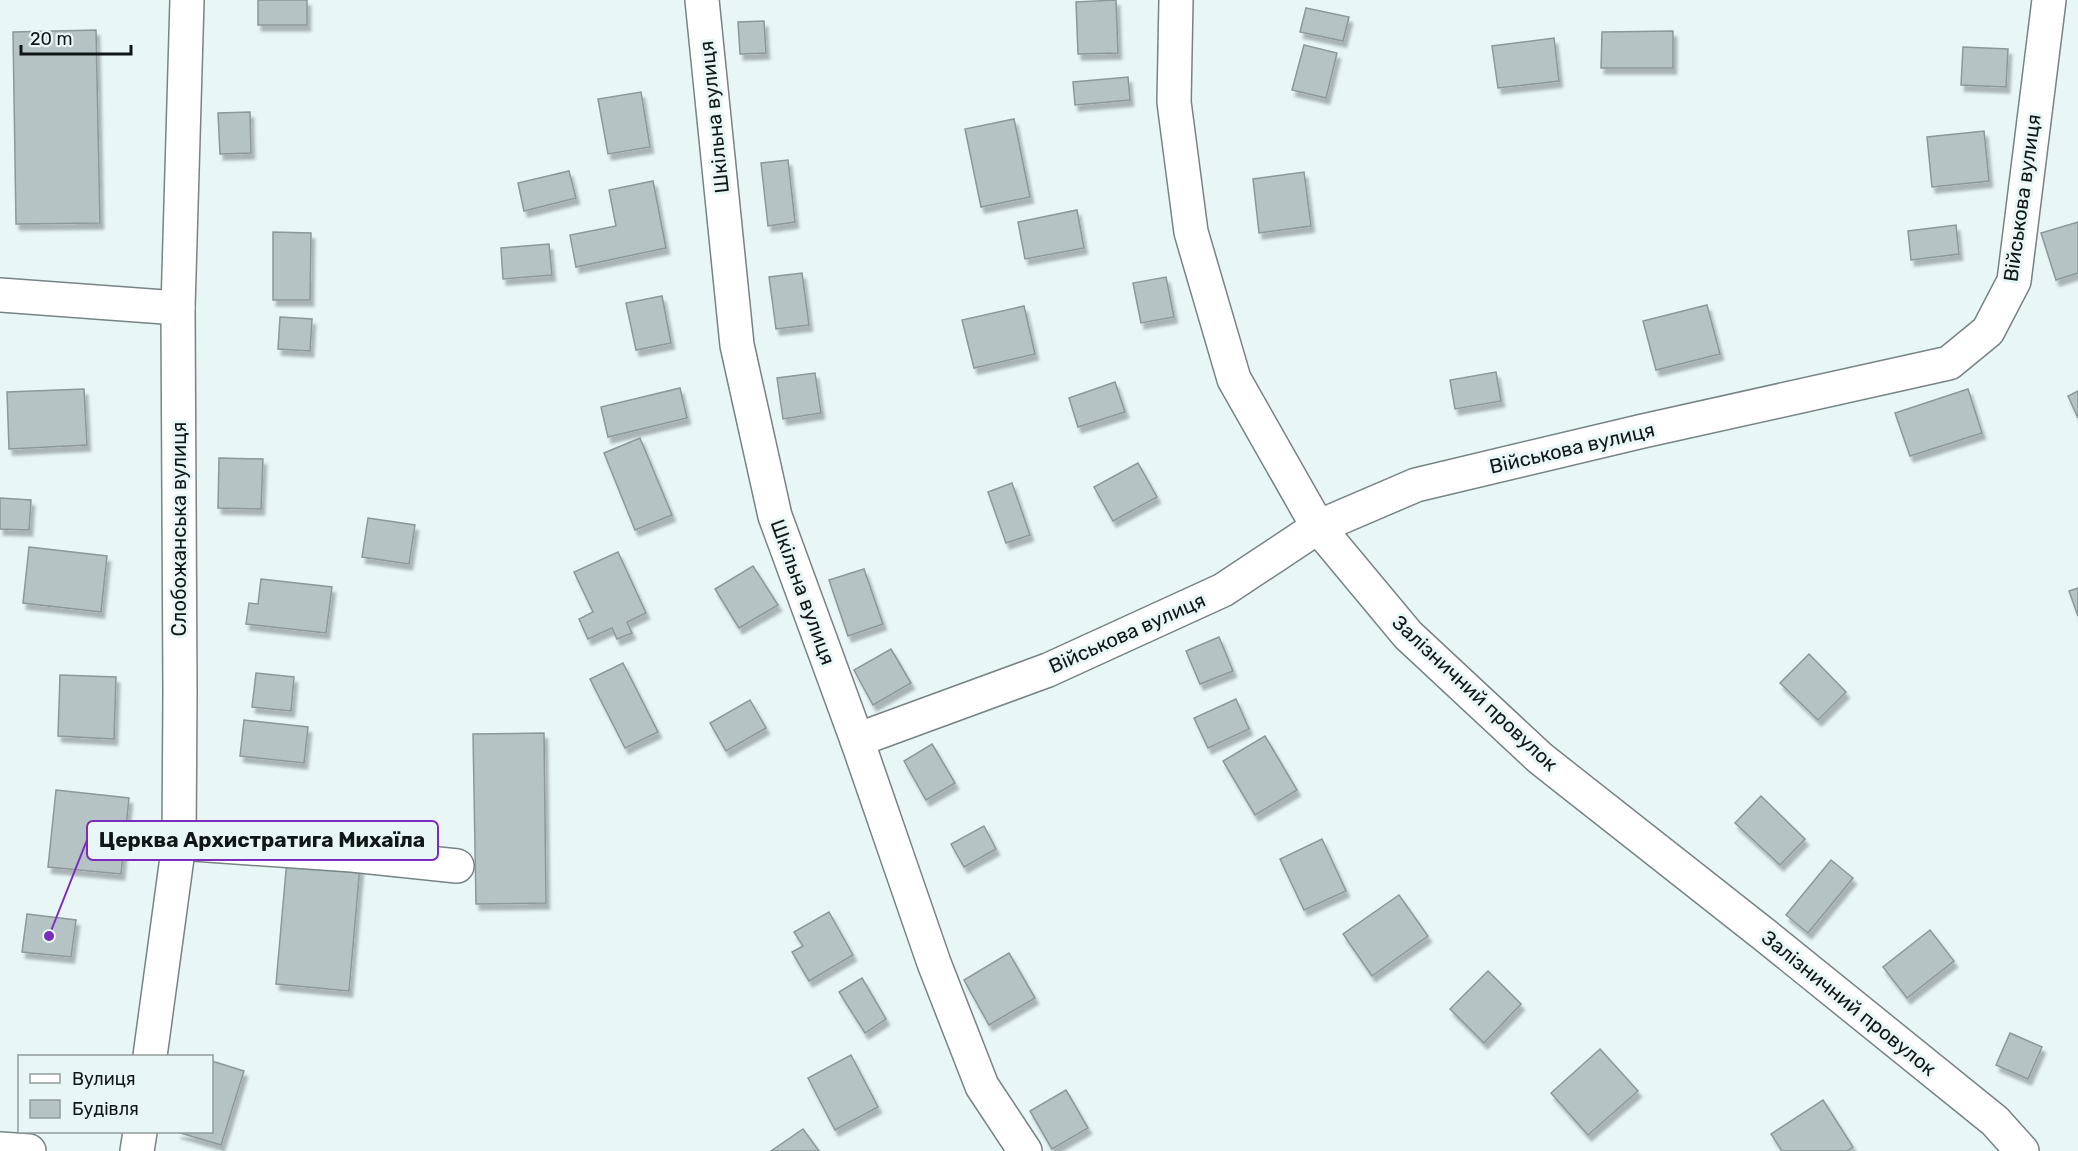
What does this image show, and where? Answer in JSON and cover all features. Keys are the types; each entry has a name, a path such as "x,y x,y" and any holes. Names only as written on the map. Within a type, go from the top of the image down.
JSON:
{"street":[{"name":"Слобожанська вулиця","path":"150,1055 179,843 178,308 187,0"},
{"name":"Шкільна вулиця","path":"702,0 737,345 775,516 857,740 934,963 982,1086 1025,1151"},
{"name":"Залізничний провулок","path":"1176,0 1174,102 1191,232 1234,378 1318,527 1408,635 1540,758 1766,936 1995,1121 2022,1151"},
{"name":"Військова вулиця","path":"857,740 1048,670 1223,590 1318,527 1416,485 1643,431 1949,363 1988,331 2014,281 2049,0"},
{"path":"0,295 178,308"},
{"path":"179,843 352,855 457,866"},
{"path":"982,1086 1002,1151"},
{"path":"137,1151 140,1133"},
{"path":"0,1149 29,1151"}],"building":[{"path":"258,0 307,0 307,25 258,25"},
{"path":"1116,0 1118,53 1078,54 1076,2"},
{"path":"1306,8 1349,17 1343,41 1300,32"},
{"path":"764,21 766,53 740,54 738,22"},
{"path":"96,30 100,223 16,224 13,32"},
{"path":"1673,31 1673,68 1601,68 1602,32"},
{"path":"1554,38 1559,81 1498,88 1492,46"},
{"path":"1304,45 1337,53 1326,98 1292,90"},
{"path":"1963,47 2008,49 2006,87 1961,85"},
{"path":"1128,77 1130,100 1075,105 1073,82"},
{"path":"641,92 650,147 608,154 598,99"},
{"path":"250,112 251,153 220,154 218,113"},
{"path":"1014,119 1030,197 981,207 965,129"},
{"path":"1984,131 1989,181 1932,187 1927,137"},
{"path":"788,160 795,222 768,226 761,163"},
{"path":"569,171 576,198 524,211 518,183"},
{"path":"1304,172 1311,226 1259,233 1253,179"},
{"path":"653,181 666,248 576,267 570,235 616,226 609,190"},
{"path":"1077,210 1084,248 1025,259 1018,222"},
{"path":"2078,222 2078,273 2056,280 2041,233"},
{"path":"1956,225 1959,254 1911,260 1908,231"},
{"path":"273,232 311,233 310,300 273,300"},
{"path":"549,244 552,275 503,279 501,248"},
{"path":"802,273 809,325 776,329 769,277"},
{"path":"1166,277 1174,317 1141,323 1133,283"},
{"path":"662,296 671,343 636,350 626,303"},
{"path":"1707,305 1720,354 1656,370 1643,321"},
{"path":"1024,306 1035,354 974,368 962,320"},
{"path":"280,317 312,319 310,351 278,349"},
{"path":"1496,372 1501,401 1455,409 1450,380"},
{"path":"815,373 821,413 783,419 777,378"},
{"path":"1115,382 1125,412 1078,427 1069,398"},
{"path":"680,388 687,418 608,437 601,407"},
{"path":"84,389 87,445 9,449 7,392"},
{"path":"1968,389 1982,433 1910,456 1895,413"},
{"path":"2078,391 2078,418 2068,396"},
{"path":"640,438 672,515 635,530 604,453"},
{"path":"219,458 263,459 261,509 218,508"},
{"path":"1138,463 1157,497 1113,521 1094,487"},
{"path":"1012,483 1030,535 1006,543 988,492"},
{"path":"0,498 31,500 29,530 0,529"},
{"path":"368,518 415,525 409,564 362,557"},
{"path":"29,547 107,556 101,612 23,603"},
{"path":"618,552 646,613 627,622 632,633 617,639 612,628 588,639 579,619 593,612 574,572"},
{"path":"753,566 778,605 739,628 715,589"},
{"path":"864,569 883,624 848,636 829,580"},
{"path":"261,579 332,587 326,633 246,624 249,603 258,604"},
{"path":"2078,588 2078,616 2069,591"},
{"path":"1219,637 1233,671 1200,684 1186,651"},
{"path":"891,649 911,683 873,705 854,670"},
{"path":"1809,654 1846,692 1818,720 1780,683"},
{"path":"623,663 658,732 625,748 590,679"},
{"path":"256,673 294,677 291,711 252,707"},
{"path":"60,675 116,677 114,739 58,736"},
{"path":"1236,699 1249,729 1208,748 1194,718"},
{"path":"750,700 766,728 726,751 710,723"},
{"path":"244,720 308,727 304,763 240,756"},
{"path":"544,733 546,903 476,904 473,734"},
{"path":"1265,736 1297,790 1255,815 1223,761"},
{"path":"932,744 955,783 926,800 904,761"},
{"path":"56,790 129,798 121,874 48,867"},
{"path":"1761,796 1805,839 1780,865 1735,823"},
{"path":"984,826 996,849 964,867 951,844"},
{"path":"1322,839 1346,891 1304,910 1280,859"},
{"path":"287,859 360,866 349,991 276,984"},
{"path":"1831,860 1853,878 1808,933 1786,915"},
{"path":"1399,895 1428,936 1372,976 1343,934"},
{"path":"829,912 853,955 809,981 792,952 803,946 794,932"},
{"path":"27,914 76,920 71,957 22,952"},
{"path":"1930,930 1954,961 1907,998 1883,967"},
{"path":"1009,953 1035,998 989,1025 964,980"},
{"path":"1488,971 1521,1004 1484,1043 1450,1009"},
{"path":"862,978 886,1019 865,1033 839,992"},
{"path":"2010,1033 2042,1047 2028,1079 1996,1065"},
{"path":"1600,1049 1638,1091 1588,1135 1551,1093"},
{"path":"851,1055 878,1107 835,1130 808,1078"},
{"path":"213,1061 244,1071 221,1145 180,1133 213,1133"},
{"path":"1066,1090 1088,1128 1052,1149 1030,1111"},
{"path":"1823,1100 1853,1147 1847,1151 1782,1151 1771,1134"},
{"path":"803,1129 819,1151 771,1151"}],"place":[{"name":"Церква Архистратига Михаїла","path":"49,936"}]}
